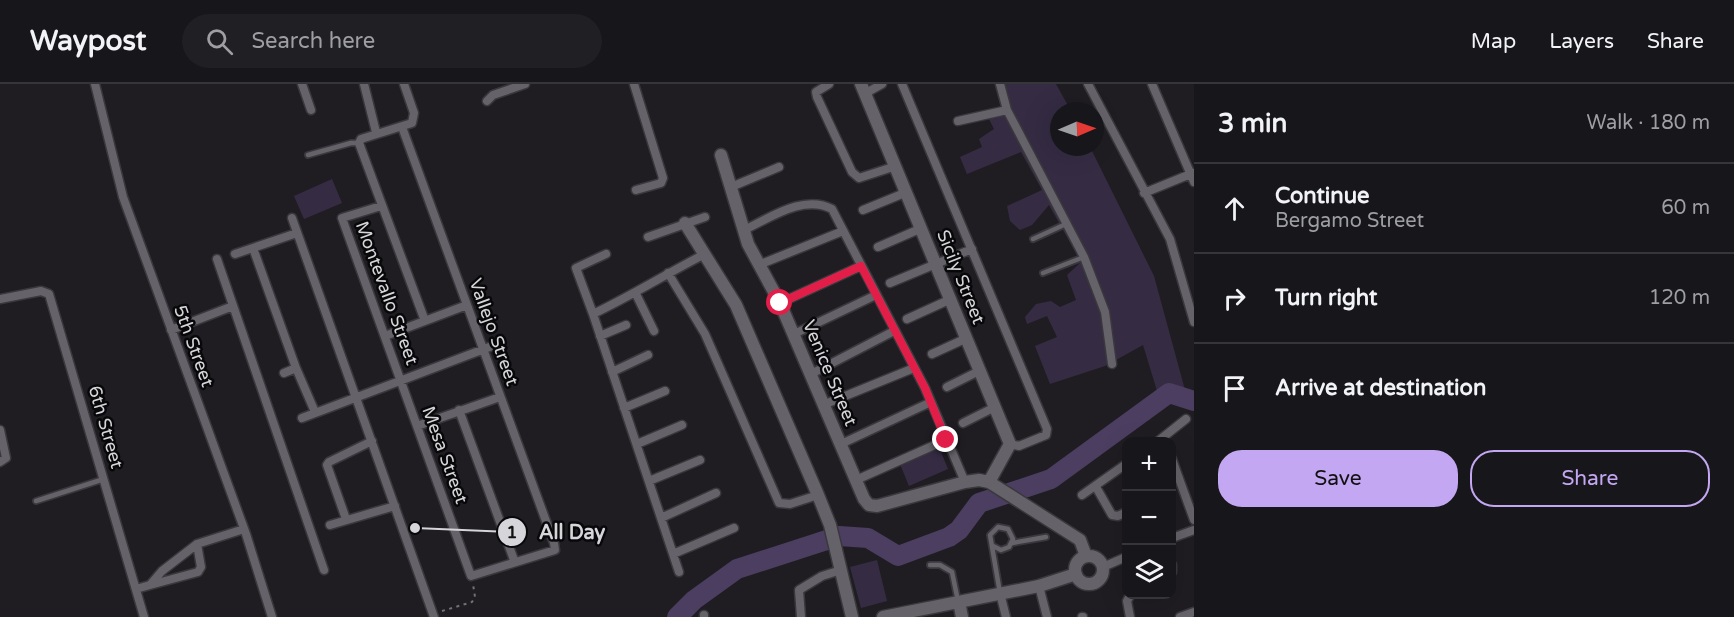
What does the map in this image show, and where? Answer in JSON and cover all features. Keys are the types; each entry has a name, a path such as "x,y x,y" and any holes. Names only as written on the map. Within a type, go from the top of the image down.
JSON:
{"street":[{"name":"5th Street","path":"95,84 123,197 244,529 272,617"},
{"path":"302,84 311,110"},
{"path":"404,84 414,118 412,123 376,132 361,139 359,144 425,321"},
{"path":"489,84 490,98 525,84"},
{"path":"634,84 663,178 661,183 636,190"},
{"path":"829,84 816,92 852,172 859,178 896,166"},
{"path":"864,88 881,84"},
{"path":"902,84 1047,429 1046,435 1019,446 1010,444 994,485"},
{"path":"1000,84 1007,110 1084,258 1105,312 1113,364"},
{"path":"1088,84 1170,238 1194,322"},
{"path":"1144,193 1193,176 1152,84"},
{"path":"368,85 376,132"},
{"name":"Sicily Street","path":"864,88 1010,444"},
{"path":"958,121 1007,110"},
{"name":"Vallejo Street","path":"402,127 555,549 514,560"},
{"name":"Venice Street","path":"721,154 748,244 761,264 780,303 864,499 869,505 877,506 965,482"},
{"path":"731,187 778,167"},
{"path":"863,210 907,192"},
{"path":"744,230 804,204 832,209 931,402 965,482 979,480 994,485 1080,540 1086,556"},
{"name":"Montevallo Street","path":"381,206 342,218 400,380"},
{"path":"648,237 705,217"},
{"path":"292,218 434,616"},
{"path":"685,223 736,305 818,495 830,525 852,617"},
{"path":"878,247 922,228"},
{"path":"761,264 843,231"},
{"path":"235,254 297,233"},
{"path":"253,248 296,368 315,412"},
{"path":"890,283 972,249"},
{"path":"606,254 576,268 679,572"},
{"path":"592,314 636,294 668,273 703,255"},
{"path":"217,260 324,570"},
{"path":"780,303 861,266"},
{"path":"668,273 705,334 779,503 790,504 818,495"},
{"name":"6th Street","path":"0,299 41,291 49,294 144,617"},
{"path":"636,294 654,331"},
{"path":"794,334 876,295"},
{"path":"907,318 951,299"},
{"path":"385,336 466,305"},
{"path":"171,330 233,306"},
{"path":"600,336 626,325"},
{"path":"811,374 894,331"},
{"path":"932,354 967,338"},
{"path":"302,418 500,343"},
{"path":"612,372 648,355"},
{"path":"284,373 296,368"},
{"path":"823,405 914,368"},
{"path":"947,387 981,370"},
{"name":"Mesa Street","path":"400,380 471,576"},
{"path":"624,408 665,391"},
{"path":"417,426 500,397"},
{"path":"841,444 931,402"},
{"path":"963,423 995,407"},
{"path":"459,410 514,560 471,576"},
{"path":"1165,437 1186,419"},
{"path":"637,444 682,425"},
{"path":"0,430 6,453 6,458 0,462"},
{"path":"856,480 946,440"},
{"path":"346,519 327,465 372,441"},
{"path":"649,481 700,460"},
{"path":"1083,495 1122,467"},
{"path":"1176,470 1194,520"},
{"path":"1096,487 1112,515 1122,514"},
{"path":"661,518 716,493"},
{"path":"330,525 395,506"},
{"path":"673,554 734,528"},
{"path":"150,585 162,570 197,544 244,529"},
{"path":"1176,537 1194,530"},
{"path":"136,589 198,572 201,567 197,544"},
{"path":"1086,556 1095,557 1103,567 1102,576 1091,584 1082,581 1076,574 1076,565 1086,556"},
{"path":"1103,567 1122,559"},
{"path":"801,617 799,590 822,576 841,570"},
{"path":"890,616 1040,586 1076,574"},
{"path":"1040,586 1047,617"},
{"path":"1000,593 1006,617"},
{"path":"1128,599 1130,617"},
{"path":"958,602 963,617"},
{"path":"1180,617 1194,612"}],"lane":[{"path":"308,155 351,143 359,144"},
{"path":"1033,239 1067,223"},
{"path":"1043,273 1084,258"},
{"path":"36,501 104,479"},
{"path":"1000,593 990,535 998,527 1005,527 1011,532 1012,543"},
{"path":"993,546 1001,550 1012,543 1046,537"},
{"path":"930,565 940,565 952,572 958,602"}],"path":[{"path":"434,616 474,600 471,576"}],"shaded area":[{"path":"1002,84 1056,84 1066,102 1050,102 1050,156 1094,156 1154,276 1185,390 1158,394 1143,345 1105,366 1050,384 1035,346 1057,337 1047,316 1027,324 1025,317 1036,304 1051,301 1060,307 1076,300 1067,275 1081,262 1049,205 1032,225 1020,230 1010,221 1007,206 1042,190 1021,152 967,174 960,157 982,147 979,139 994,129 989,119 1004,102"},
{"path":"332,179 342,203 304,219 294,196"},
{"path":"939,447 948,469 909,486 900,464"},
{"path":"877,560 887,601 861,608 850,567"}],"waterway":[{"path":"677,617 694,600 737,569 839,536 868,538 898,556 949,537 959,530 979,503 1051,479 1169,393 1194,401"}],"place":[{"name":"All Day","path":"415,528"}],"route":[{"path":"780,303 861,266 925,388 946,440"}]}
